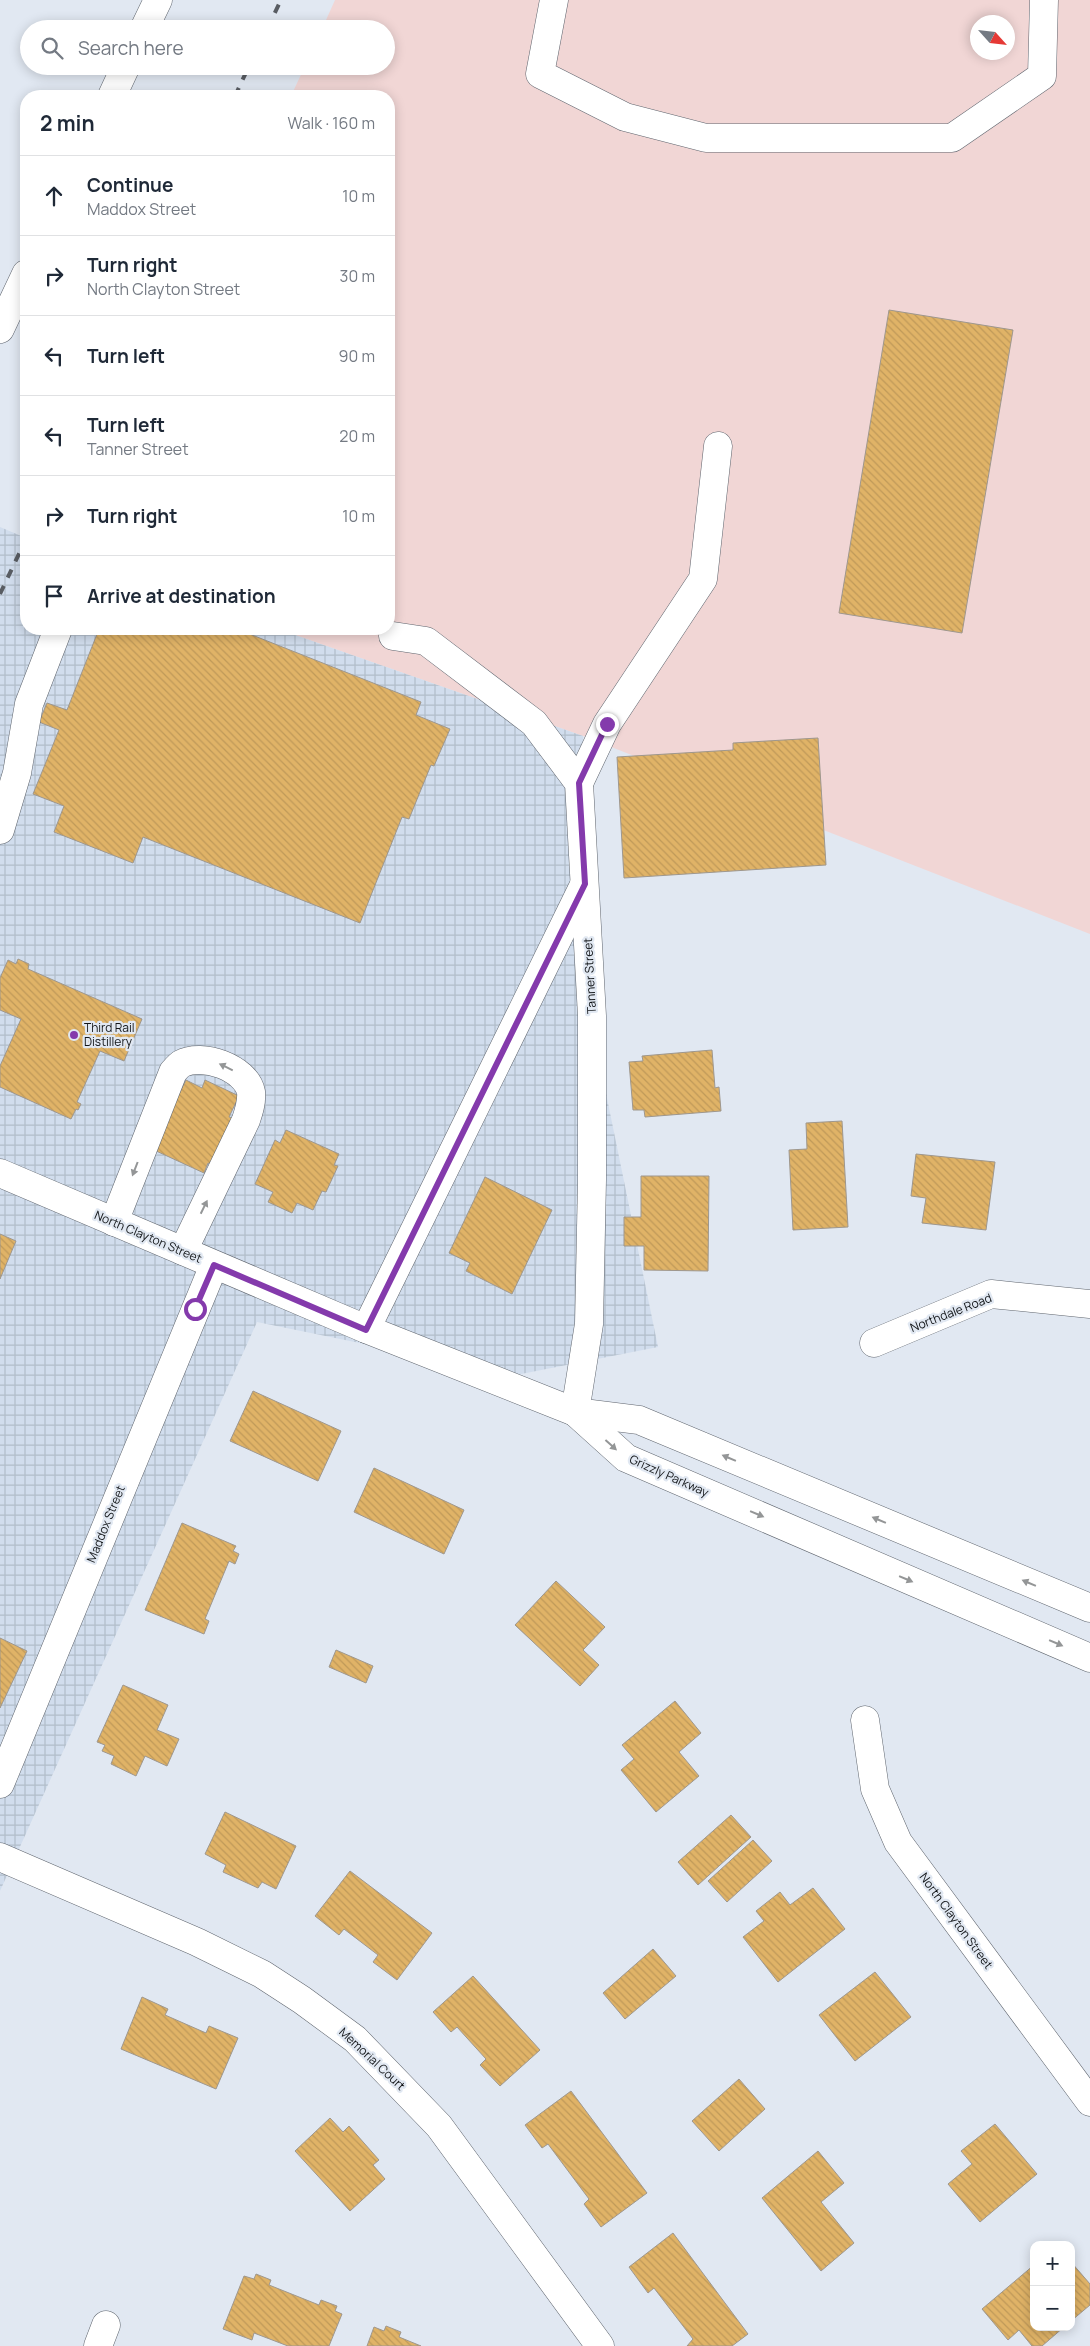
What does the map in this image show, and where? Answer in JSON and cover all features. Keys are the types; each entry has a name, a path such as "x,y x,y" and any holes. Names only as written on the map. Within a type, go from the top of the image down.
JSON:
{"street":[{"path":"148,20 158,0"},
{"path":"554,0 540,74 625,117 706,138 952,138 1042,76 1044,0"},
{"path":"115,90 122,75"},
{"path":"0,329 20,287"},
{"path":"393,636 426,641 534,723 579,783 607,724 703,579 718,446"},
{"path":"0,830 17,773 29,704 56,635"},
{"name":"Tanner Street","path":"575,1412 588,1324 592,1180 592,1016 579,783"},
{"path":"366,1330 585,884"},
{"path":"114,1222 173,1072 182,1064 194,1060 204,1060 226,1065 240,1076 251,1090 251,1103 246,1120 183,1251"},
{"name":"North Clayton Street","path":"0,1173 366,1330 575,1412"},
{"name":"Maddox Street","path":"3,1768 214,1265"},
{"name":"Northdale Road","path":"874,1343 991,1294 1090,1304"},
{"path":"575,1412 639,1420 1090,1608"},
{"name":"Grizzly Parkway","path":"575,1412 626,1458 1090,1658"},
{"name":"North Clayton Street","path":"865,1720 875,1789 898,1842 1090,2102"},
{"name":"Memorial Court","path":"0,1857 197,1942 262,1974 302,2000 355,2039 439,2126 600,2346"}],"shaded area":[{"path":"335,0 1090,0 1090,934 583,736 295,635 395,635 395,90 294,90 301,75 395,75 395,20 326,20"},
{"path":"0,527 20,535 20,635 295,635 583,736 592,1025 658,1347 516,1375 257,1322 0,1891"}],"building":[{"path":"889,310 1013,330 962,633 839,613"},
{"path":"97,635 252,635 421,702 416,715 450,729 434,766 431,765 409,819 402,817 360,923 143,837 133,863 54,832 64,806 33,794 59,730 39,722 47,703 67,710"},
{"path":"818,738 826,865 624,878 617,757 733,750 733,743"},
{"name":"Third Rail Distillery","path":"18,959 29,964 28,969 142,1019 124,1061 100,1051 77,1102 81,1104 71,1119 0,1087 0,1066 21,1019 0,1010 0,978 8,960 16,964"},
{"path":"712,1050 715,1088 719,1087 721,1111 645,1117 644,1110 633,1110 629,1062 643,1061 642,1056"},
{"path":"186,1080 202,1088 205,1080 239,1096 229,1117 233,1118 212,1165 208,1163 204,1173 154,1150 175,1092 179,1094"},
{"path":"842,1121 848,1227 793,1230 789,1150 807,1149 806,1123"},
{"path":"286,1130 339,1154 334,1165 338,1166 326,1192 322,1191 313,1210 297,1203 292,1213 268,1202 273,1192 255,1184 275,1140 280,1143"},
{"path":"916,1154 995,1162 986,1230 922,1223 926,1198 911,1196"},
{"path":"641,1176 709,1176 708,1271 644,1270 644,1246 624,1246 624,1217 641,1217"},
{"path":"485,1177 552,1210 512,1294 466,1271 470,1263 449,1253"},
{"path":"0,1234 16,1241 0,1279"},
{"path":"253,1391 341,1431 318,1481 230,1441"},
{"path":"374,1468 464,1510 444,1554 354,1512"},
{"path":"182,1523 236,1546 233,1551 239,1554 235,1564 229,1561 205,1619 209,1621 204,1634 145,1610"},
{"path":"556,1581 605,1627 583,1650 599,1665 580,1686 515,1625"},
{"path":"0,1638 27,1651 0,1708"},
{"path":"336,1650 373,1666 366,1683 329,1667"},
{"path":"123,1685 168,1705 157,1730 179,1739 167,1766 145,1756 136,1776 111,1764 114,1756 102,1751 105,1745 97,1742"},
{"path":"675,1701 701,1733 679,1752 699,1776 656,1812 621,1770 634,1759 622,1745"},
{"path":"225,1812 296,1846 276,1889 262,1882 258,1888 223,1872 226,1865 205,1854"},
{"path":"731,1815 751,1837 698,1885 678,1862"},
{"path":"753,1840 772,1861 727,1902 708,1881"},
{"path":"350,1871 432,1933 397,1980 373,1962 378,1955 344,1929 339,1935 315,1916"},
{"path":"813,1888 845,1929 778,1982 743,1937 764,1921 756,1911 780,1892 790,1905"},
{"path":"653,1949 676,1976 625,2019 603,1993"},
{"path":"875,1972 911,2017 855,2061 819,2015"},
{"path":"473,1976 540,2050 500,2086 480,2065 486,2059 457,2027 451,2032 433,2012"},
{"path":"142,1997 168,2009 165,2015 206,2033 209,2026 238,2038 216,2089 121,2049"},
{"path":"739,2079 765,2109 719,2151 692,2121"},
{"path":"571,2091 647,2193 601,2227 584,2204 589,2199 548,2144 542,2148 525,2125"},
{"path":"330,2118 343,2132 349,2126 379,2160 373,2165 385,2179 350,2211 295,2151"},
{"path":"995,2124 1037,2174 980,2222 948,2184 972,2164 961,2151"},
{"path":"818,2151 844,2183 821,2202 854,2243 821,2271 762,2198"},
{"path":"673,2233 748,2334 732,2346 687,2346 693,2339 654,2288 648,2293 629,2267"},
{"path":"1075,2267 1090,2284 1090,2305 1075,2318"},
{"path":"1030,2268 1030,2331 1059,2331 1042,2346 1032,2346 1019,2330 1008,2340 982,2309"},
{"path":"256,2274 271,2280 269,2285 319,2305 321,2300 337,2306 335,2311 342,2314 329,2346 288,2346 254,2333 252,2340 223,2329 244,2276 254,2279"},
{"path":"386,2326 401,2332 399,2337 421,2346 367,2346 374,2327 384,2331"}],"railway":[{"path":"271,20 281,0"},
{"path":"238,90 245,75"},
{"path":"0,594 20,552"}],"place":[{"name":"Third Rail Distillery","path":"74,1035"}],"route":[{"path":"195,1309 214,1265 366,1330 585,884 579,783 607,724"}]}
